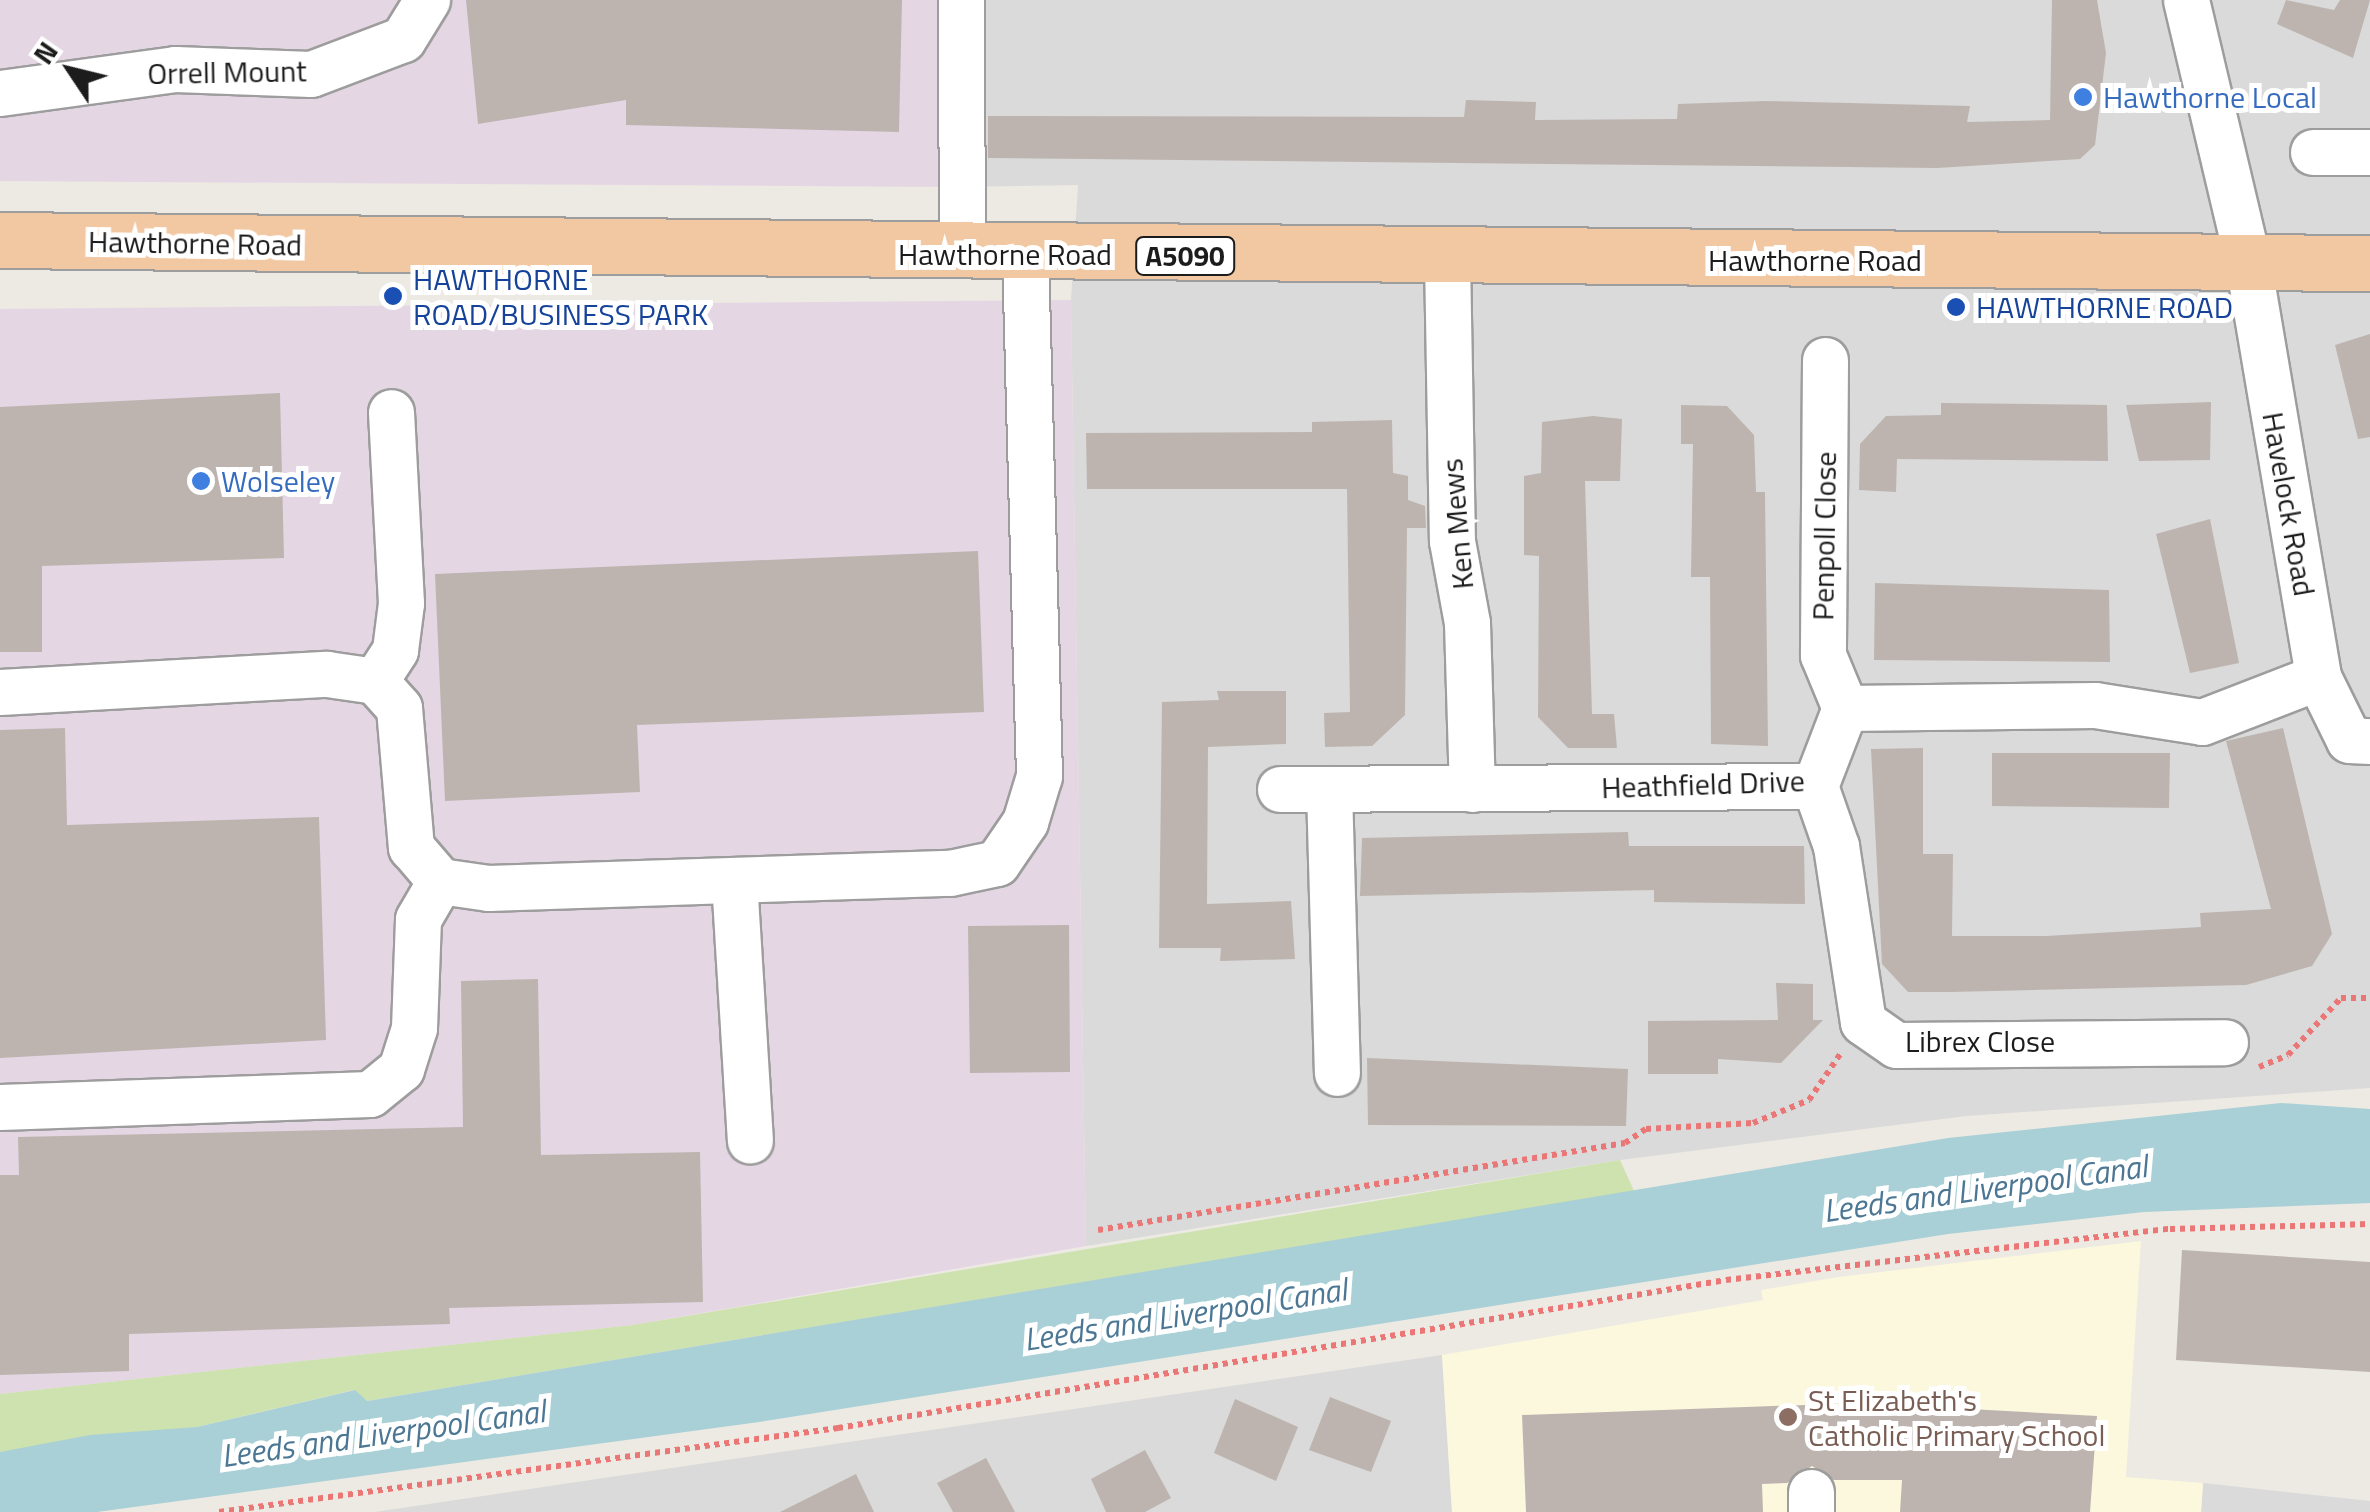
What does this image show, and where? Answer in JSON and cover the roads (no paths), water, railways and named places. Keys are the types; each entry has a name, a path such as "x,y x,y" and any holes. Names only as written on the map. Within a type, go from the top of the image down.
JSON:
{"main road":[{"name":"Hawthorne Road","path":"0,240 962,254 2370,263"}],"street":[{"name":"Orrell Mount","path":"0,93 175,68 311,74 403,39 427,0"},
{"path":"961,0 962,254"},
{"name":"Havelock Road","path":"2186,0 2248,262 2318,678 2360,740"},
{"path":"2314,152 2370,152"},
{"path":"0,692 327,674 375,681 399,708 410,847 440,881 488,888 950,873 997,863 1026,822 1040,776 1026,254"},
{"name":"Ken Mews","path":"1447,258 1452,541 1467,623 1472,789"},
{"name":"Penpoll Close","path":"1824,360 1823,655 1845,708"},
{"path":"375,681 395,650 401,603 391,412"},
{"path":"1845,708 2095,705 2202,722 2318,678"},
{"name":"Heathfield Drive","path":"1280,790 1816,786 1845,708"},
{"name":"Librex Close","path":"1816,786 1836,846 1862,1022 1896,1045 2224,1042"},
{"path":"1329,790 1337,1073"},
{"path":"734,880 750,1141"},
{"path":"0,1107 370,1094 401,1069 414,1028 418,919 440,881"}],"water":[{"name":"Leeds and Liverpool Canal","path":"2281,1103 2370,1109 2370,1203 2144,1212 1948,1234 759,1422 97,1512 0,1512 0,1452 90,1435 197,1427 355,1390 367,1401 1948,1138"}],"place":[{"name":"Hawthorne Local","path":"2083,97"},
{"name":"HAWTHORNE ROAD/BUSINESS PARK","path":"393,296"},
{"name":"HAWTHORNE ROAD","path":"1956,307"},
{"name":"Wolseley","path":"201,481"},
{"name":"St Elizabeth's Catholic Primary School","path":"1788,1417"}]}
